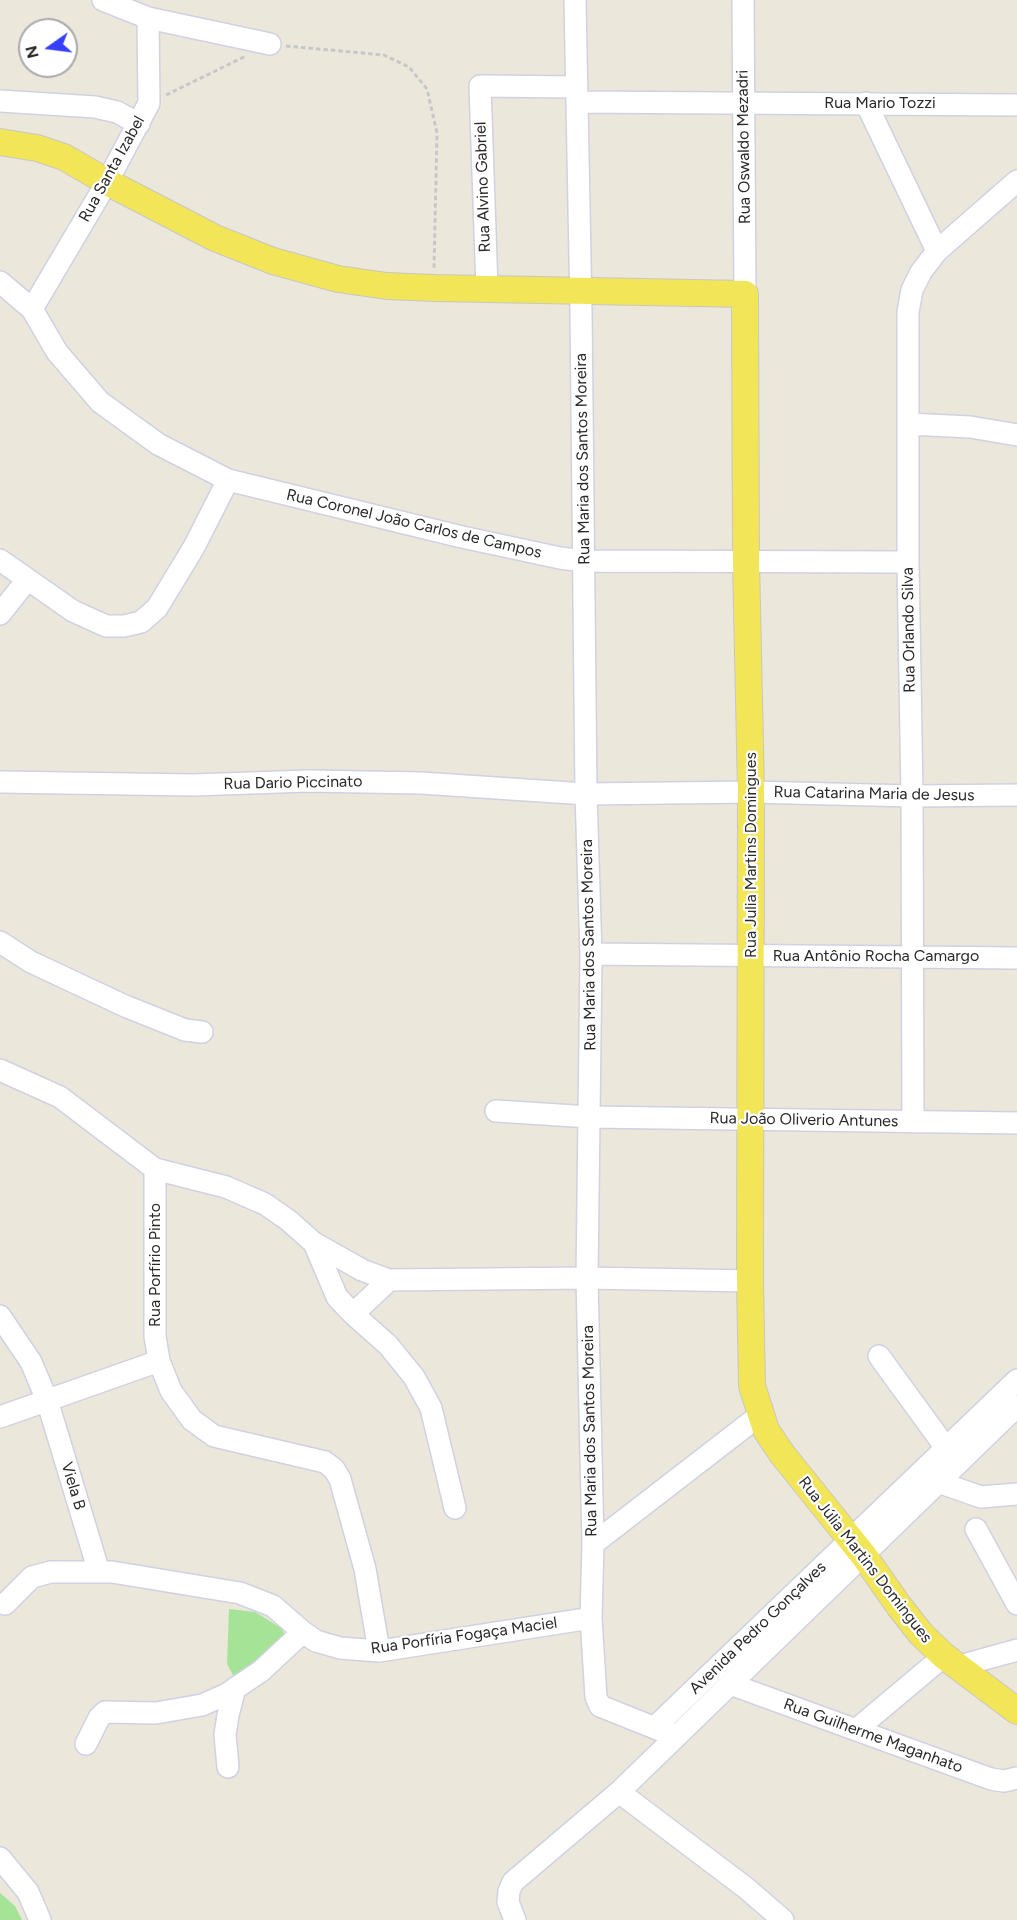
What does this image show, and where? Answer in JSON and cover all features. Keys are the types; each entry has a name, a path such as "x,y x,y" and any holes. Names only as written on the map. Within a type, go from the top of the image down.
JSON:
{"main road":[{"path":"0,142 37,148 64,157 214,238 273,261 338,279 387,286 435,288 745,294"},
{"name":"Rua Julia Martins Domingues","path":"745,294 746,561 752,955 750,1281 752,1386 760,1415"},
{"name":"Rua Júlia Martins Domingues","path":"760,1415 766,1430 782,1454 857,1548 921,1634 951,1661 1017,1711"}],"street":[{"path":"103,0 148,18 270,44"},
{"name":"Rua Maria dos Santos Moreira","path":"575,0 581,291 586,794 591,954 587,1278 593,1544 591,1618 596,1696 600,1706 675,1736"},
{"name":"Rua Oswaldo Mezadri","path":"742,0 745,294"},
{"name":"Rua Santa Izabel","path":"32,309 107,182 149,103 148,18"},
{"name":"Rua Mario Tozzi","path":"480,86 577,94 743,102 1016,106"},
{"name":"Rua Alvino Gabriel","path":"480,86 487,289"},
{"path":"0,102 95,107 117,112 139,124"},
{"path":"866,103 938,251"},
{"name":"Rua Orlando Silva","path":"913,1122 908,312 912,290 921,272 938,251 1017,181"},
{"name":"Rua Coronel João Carlos de Campos","path":"0,282 32,309 57,352 100,402 158,444 228,480 462,537 584,561 908,562"},
{"path":"908,424 970,427 1017,435"},
{"path":"0,560 73,610 106,626 124,626 141,622 158,608 194,547 228,480"},
{"path":"0,614 27,580"},
{"name":"Rua Dario Piccinato","path":"0,782 194,785 308,781 420,783 586,794"},
{"name":"Rua Catarina Maria de Jesus","path":"586,794 751,792 912,796 1017,795"},
{"path":"0,942 31,962 125,1006 185,1030 202,1032"},
{"name":"Rua Antônio Rocha Camargo","path":"591,954 1017,958"},
{"path":"0,1070 60,1097 155,1169 226,1187 265,1204 288,1220 314,1243 362,1270 389,1280 587,1278 750,1281"},
{"name":"Rua João Oliverio Antunes","path":"496,1111 590,1117 1017,1123"},
{"name":"Rua Porfírio Pinto","path":"155,1169 154,1336 159,1361 171,1391 192,1420 214,1436 325,1462 334,1469 340,1479 364,1569 380,1651"},
{"path":"314,1243 337,1298 388,1345 414,1377 431,1408 455,1508"},
{"path":"353,1314 389,1280"},
{"name":"Viela B","path":"0,1316 31,1362 47,1400 99,1572"},
{"path":"879,1356 946,1448"},
{"path":"0,1417 159,1361"},
{"name":"Avenida Pedro Gonçalves","path":"515,1920 508,1902 513,1882 619,1792 730,1684 857,1548 946,1448 1017,1380"},
{"name":"Avenida Pedro Gonçalves","path":"655,1727 857,1548 938,1482 1017,1406"},
{"path":"593,1544 760,1415"},
{"path":"938,1482 981,1497 1017,1494"},
{"path":"976,1529 1017,1604"},
{"name":"Rua Porfíria Fogaça Maciel","path":"5,1604 32,1577 51,1572 112,1572 240,1593 273,1606 316,1641 340,1648 380,1651 591,1618"},
{"path":"86,1744 99,1718 105,1712 156,1713 202,1705 261,1671 303,1632"},
{"path":"857,1730 951,1661 1017,1650"},
{"name":"Rua Guilherme Maganhato","path":"730,1684 991,1779 1004,1781 1017,1779"},
{"path":"228,1767 225,1736 235,1688"},
{"path":"619,1792 746,1888 783,1920"},
{"path":"0,1858 28,1892 40,1920"}],"path":[{"path":"149,103 270,44 384,55 409,67 427,89 437,133 435,288"}],"green space":[{"path":"229,1609 255,1612 281,1628 287,1638 235,1679 227,1664"},
{"path":"0,1893 15,1906 22,1920 0,1920"}]}
